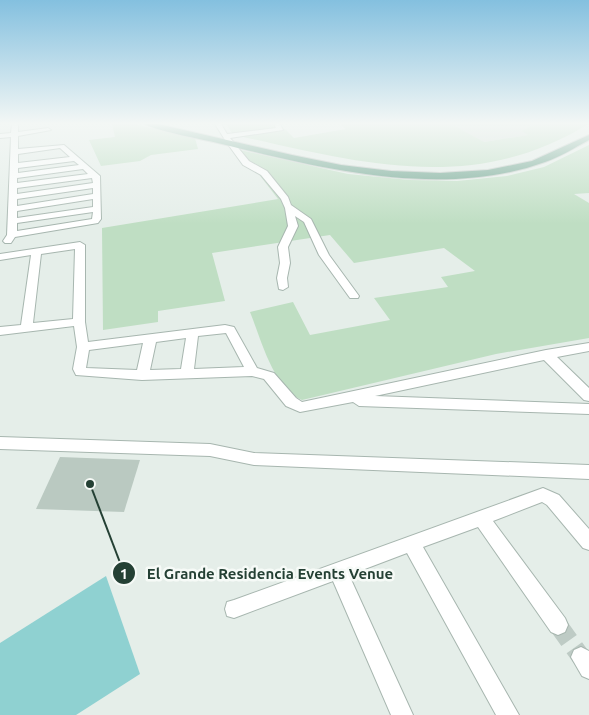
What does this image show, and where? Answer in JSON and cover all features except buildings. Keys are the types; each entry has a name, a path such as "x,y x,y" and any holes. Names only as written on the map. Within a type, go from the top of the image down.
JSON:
{"main road":[{"path":"302,157 350,169 412,176 454,176 502,172 537,163 548,157"},
{"path":"317,157 354,165 400,170 450,171 485,168 530,157"}],"street":[{"path":"13,157 14,186 10,238 93,222 97,219 97,178 75,159 14,166"},
{"path":"38,157 38,163"},
{"path":"242,157 247,164 265,174 289,208 293,224 283,247 285,263 282,278 283,287"},
{"path":"14,176 84,166"},
{"path":"14,186 94,175"},
{"path":"13,197 97,185"},
{"path":"13,209 96,196"},
{"path":"289,208 309,223 324,255 354,296"},
{"path":"12,221 96,209"},
{"path":"0,258 80,245 79,322 83,347 81,372 142,375 252,371 269,376 291,402 300,407 310,407 546,354 589,347"},
{"path":"27,327 36,252"},
{"path":"0,331 79,322"},
{"path":"83,347 230,330 252,371"},
{"path":"187,374 192,334"},
{"path":"142,375 150,340"},
{"path":"546,354 589,396"},
{"path":"341,400 589,409"},
{"path":"0,443 210,450 254,458 589,472"},
{"path":"234,608 546,495 553,500 589,542"},
{"path":"481,518 558,625"},
{"path":"412,544 508,715"},
{"path":"338,571 402,715"}],"green space":[{"path":"97,157 147,157 140,161 101,166"},
{"path":"246,157 273,157 348,174 410,180 457,181 507,176 544,167 564,157 589,157 589,193 574,194 589,203 589,338 496,354 302,400 283,385 276,374 269,362 250,312 293,302 310,335 390,320 374,298 448,287 441,277 475,271 444,248 354,263 330,235 212,253 225,301 158,311 158,322 103,330 102,228 278,199"},
{"path":"338,157 510,157 459,166 416,167"}],"water":[{"path":"106,576 140,674 76,715 0,715 0,643"}],"tunnel":[{"path":"558,625 581,657"}],"place":[{"name":"El Grande Residencia Events Venue","path":"90,484"}]}
